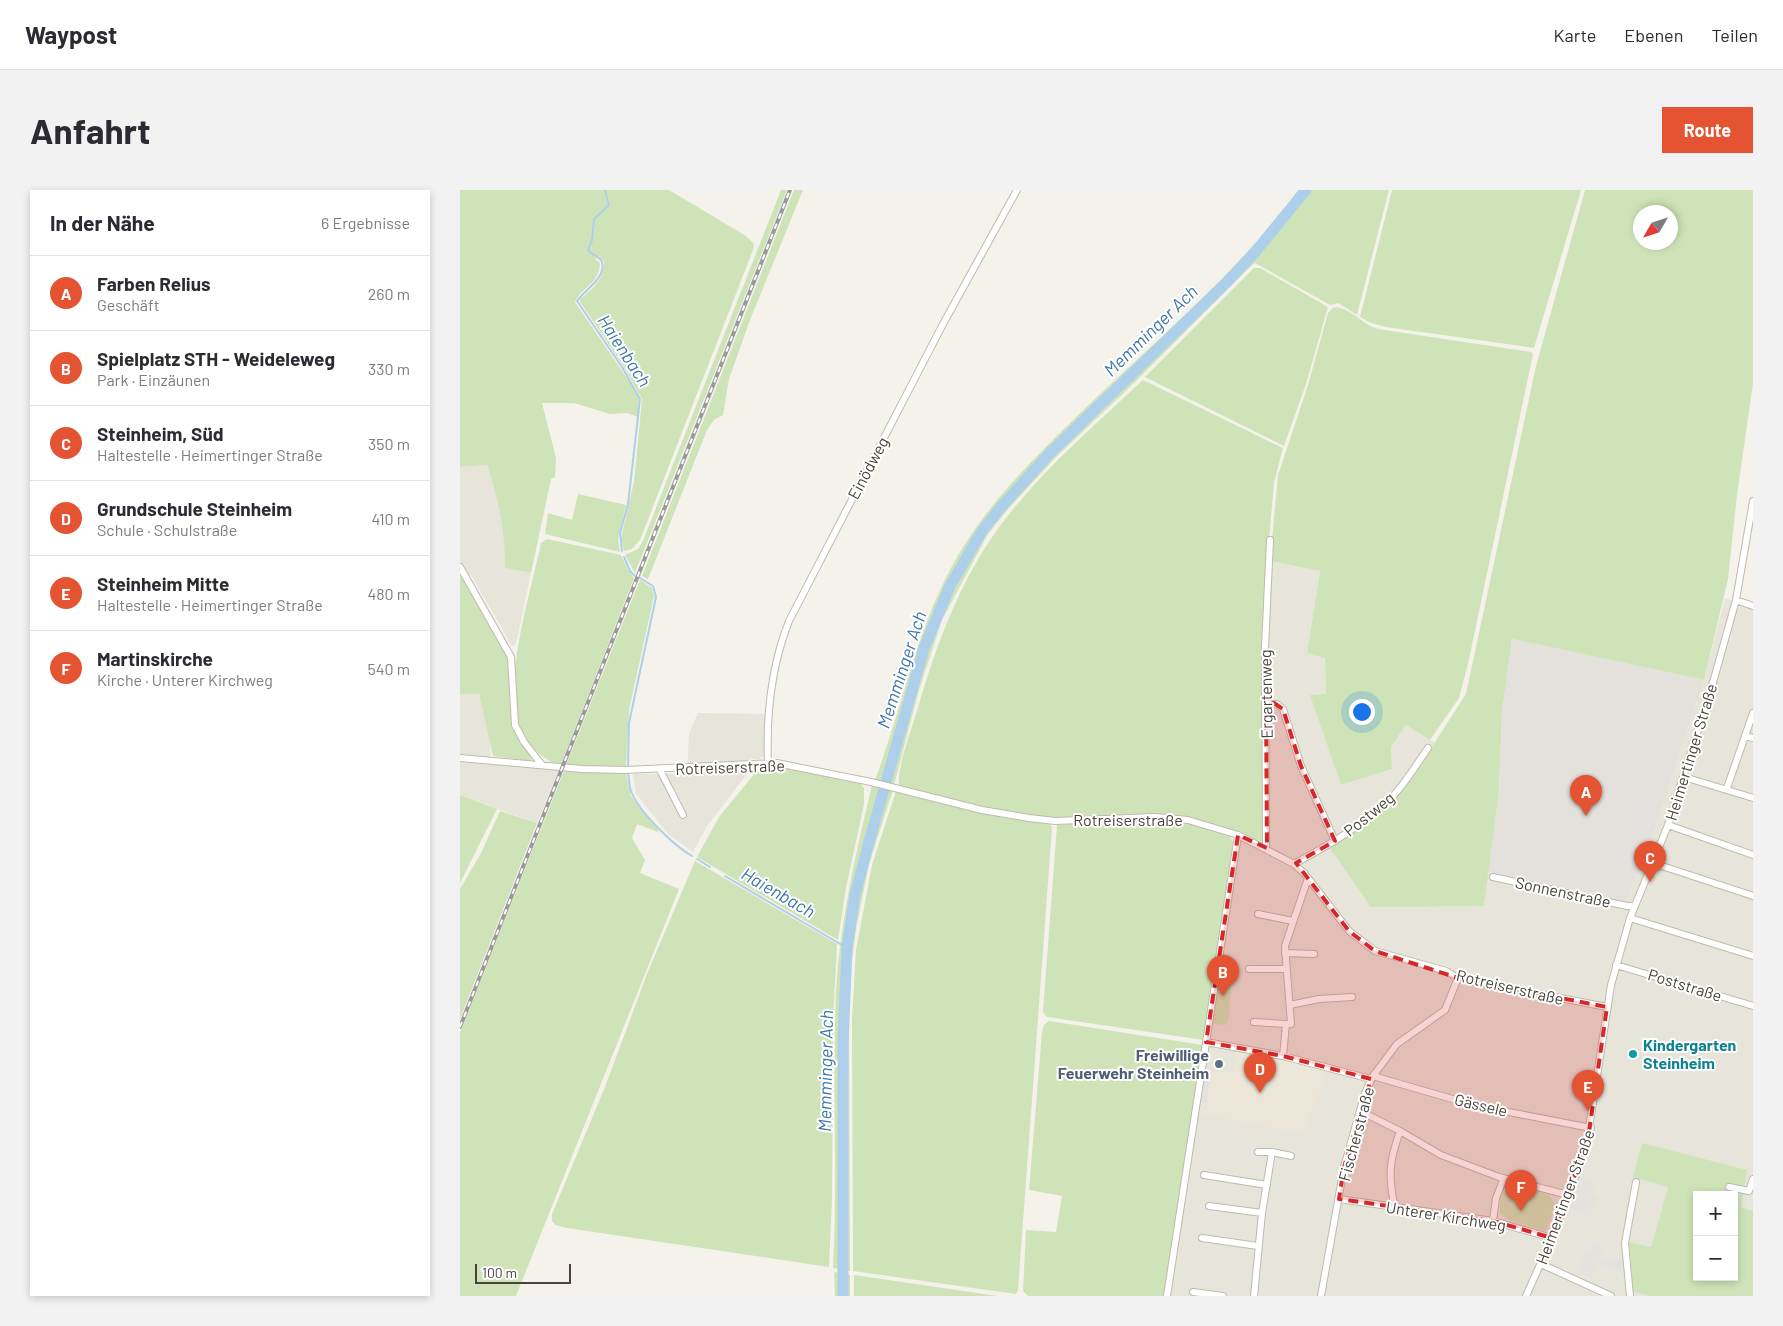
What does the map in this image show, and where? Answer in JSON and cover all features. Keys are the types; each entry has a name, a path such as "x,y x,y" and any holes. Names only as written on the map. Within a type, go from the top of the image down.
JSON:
{"street":[{"name":"Einödweg","path":"768,763 767,722 770,692 779,650 789,622 944,324 1017,190"},
{"name":"Heimertinger Straße","path":"1526,1296 1552,1238 1586,1148 1591,1128 1607,1007 1616,965 1634,906 1653,863 1684,777 1736,600 1753,501"},
{"name":"Ergartenweg","path":"1266,848 1265,635 1270,540"},
{"path":"460,567 511,657 515,726 524,742 542,765"},
{"path":"1736,600 1753,606"},
{"path":"1266,704 1277,704 1283,709 1301,766 1335,841"},
{"path":"1727,788 1753,713"},
{"path":"1746,736 1753,738"},
{"name":"Postweg","path":"1294,864 1335,841 1360,824 1391,798 1428,748"},
{"name":"Rotreiserstraße","path":"460,758 628,770 660,770 768,763 795,765 982,810 1028,818 1055,821 1155,817 1179,818 1238,835 1294,864 1308,878 1341,923 1368,946 1406,961 1446,971 1458,978 1607,1007"},
{"name":"Rotreiserstraße","path":"660,770 683,815"},
{"path":"1684,777 1727,788 1753,798"},
{"path":"1668,824 1753,855"},
{"path":"1167,1296 1238,835"},
{"path":"1653,863 1753,896"},
{"name":"Sonnenstraße","path":"1493,877 1634,906"},
{"path":"1254,1022 1291,1024 1284,946 1308,878"},
{"path":"1258,914 1293,921"},
{"path":"1630,918 1753,956"},
{"path":"1285,953 1314,954"},
{"name":"Poststraße","path":"1616,965 1753,1006"},
{"path":"1249,969 1285,969"},
{"name":"Fischerstraße","path":"1321,1296 1344,1167 1372,1077 1396,1044 1446,1010 1458,978"},
{"path":"1290,1005 1319,1000 1352,998"},
{"path":"1283,1056 1286,1024"},
{"name":"Gässele","path":"1206,1042 1283,1056 1372,1077 1473,1105 1591,1128"},
{"path":"1360,1111 1400,1131 1441,1155 1504,1178 1568,1195"},
{"path":"1395,1208 1389,1178 1392,1151 1400,1131"},
{"path":"1258,1152 1272,1152 1291,1156"},
{"path":"1254,1296 1262,1213 1272,1152"},
{"path":"1204,1175 1267,1185"},
{"path":"1493,1220 1496,1198 1504,1178"},
{"path":"1729,1187 1749,1191 1753,1179"},
{"path":"1630,1296 1625,1243 1636,1182"},
{"name":"Unterer Kirchweg","path":"1339,1199 1493,1220 1552,1238"},
{"path":"1209,1206 1262,1213"},
{"path":"1202,1238 1258,1246"},
{"path":"1541,1264 1611,1296"},
{"path":"1193,1292 1223,1296"}],"highlighted area":[{"path":"1274,703 1283,709 1301,766 1335,841 1296,863 1349,931 1375,951 1458,978 1607,1007 1588,1139 1552,1238 1493,1221 1339,1199 1344,1167 1371,1079 1283,1056 1206,1042 1238,835 1267,848 1266,704"}],"shaded area":[{"path":"487,465 498,499 505,534 505,568 531,573 514,646 512,646 471,575 460,579 460,467"},
{"path":"1270,561 1320,571 1307,653 1325,658 1326,694 1311,695 1341,785 1392,769 1391,747 1406,725 1435,743 1403,788 1484,906 1488,872 1626,902 1652,838 1704,680 1725,598 1753,608 1753,1211 1738,1206 1738,1191 1693,1191 1693,1194 1668,1187 1651,1247 1629,1242 1633,1292 1649,1296 1169,1296 1239,828 1269,839 1266,647"},
{"path":"1512,639 1704,680 1652,838 1626,902 1488,872 1499,792 1502,712"},
{"path":"460,694 479,694 490,740 491,763 559,770 537,823 460,795"},
{"path":"698,713 765,714 765,755 759,759 750,759 748,773 707,826 693,852 669,835 636,794 633,774 687,774 689,734"},
{"path":"1624,782 1660,790 1651,831 1642,830 1638,842 1625,840 1627,828 1615,825"},
{"path":"1616,846 1634,851 1625,898 1608,893"},
{"path":"1237,1049 1327,1070 1304,1134 1198,1113 1205,1069 1233,1073"},
{"path":"1203,1081 1210,1083 1206,1103 1200,1102"},
{"path":"1583,1178 1595,1184 1591,1194 1598,1198 1590,1216 1570,1207"},
{"path":"1593,1241 1604,1246 1592,1278 1577,1272 1585,1250 1589,1251"},
{"path":"1602,1257 1625,1261 1627,1272 1599,1265"}],"green space":[{"path":"460,190 669,190 746,236 754,244 640,540 632,549 624,551 621,538 634,482 642,399 624,367 580,302 580,299 593,288 600,278 604,262 599,256 595,259 600,263 597,276 575,302 635,390 639,399 638,417 627,413 610,414 574,403 542,403 556,458 555,479 555,477 551,479 531,573 505,568 504,541 500,516 487,465 460,467"},
{"path":"781,190 787,190 635,573 625,555 638,549 643,541"},
{"path":"794,190 803,190 750,320 729,379 723,415 714,420 707,430 648,579 642,576"},
{"path":"1298,190 1389,190 1357,315 1338,303 1330,305 1255,263 1248,269 1130,387 1056,457 988,534 942,620 919,690 894,785 875,780 925,625 952,566 980,522 1018,476 1046,447 1191,309 1247,252"},
{"path":"1392,190 1581,190 1534,348 1386,327 1371,323 1360,317"},
{"path":"1585,190 1753,190 1753,383 1737,495 1728,579 1704,680 1512,639 1502,712 1499,792 1484,906 1371,907 1330,848 1362,826 1424,759 1466,694 1536,366"},
{"path":"1254,268 1260,268 1328,307 1306,384 1284,446 1145,377"},
{"path":"1334,307 1346,310 1378,329 1531,352 1533,354 1468,664 1459,698 1430,740 1406,725 1391,747 1392,769 1341,785 1310,695 1326,694 1325,658 1307,653 1320,571 1270,561 1278,475 1308,385 1328,313"},
{"path":"1143,380 1283,448 1274,483 1267,564 1262,842 1214,824 1186,817 1158,814 1050,818 984,807 903,787 899,784 903,756 934,657 962,589 986,546 1016,506 1050,468"},
{"path":"578,494 626,505 618,539 620,552 545,534 548,513 572,520"},
{"path":"547,539 621,555 634,578 561,765 538,753 527,742 519,729 514,706 516,660 520,635 541,543"},
{"path":"460,573 492,625 503,647 510,672 512,717 521,741 532,756 531,761 493,756 479,694 460,694"},
{"path":"640,580 652,588 654,596 629,710 626,767 566,765"},
{"path":"777,766 801,769 860,783 864,788 864,804 846,888 838,940 697,857 719,817 760,767"},
{"path":"564,771 626,773 631,796 658,830 658,832 637,824 632,838 645,860 640,873 679,889 516,1296 460,1296 460,1033"},
{"path":"872,785 893,790 869,864 856,929 851,968 849,1026 850,1271 833,1268 836,991 845,913"},
{"path":"896,791 997,816 1050,823 1052,828 1018,1290 1016,1294 853,1271 852,1019 856,950 872,865"},
{"path":"460,795 497,809 460,883"},
{"path":"500,811 537,823 460,1019 460,889 481,853"},
{"path":"1157,819 1192,823 1229,835 1233,842 1204,1040 1047,1017 1043,1012 1057,825"},
{"path":"695,861 837,944 833,1021 832,1199 829,1267 567,1228 555,1225 552,1221 552,1214 605,1087 647,974"},
{"path":"1219,968 1233,970 1228,1022 1225,1025 1213,1024"},
{"path":"1049,1021 1203,1045 1164,1296 1028,1296 1023,1291 1026,1230 1056,1232 1062,1196 1029,1190 1042,1032 1044,1025"},
{"path":"1642,1143 1747,1170 1741,1207 1753,1211 1753,1296 1649,1296 1633,1292 1629,1242 1651,1247 1668,1187 1633,1177"},
{"path":"1519,1185 1550,1195 1555,1205 1546,1231 1509,1220 1500,1213 1502,1194 1506,1189 1514,1190"},
{"path":"834,1272 850,1275 850,1296 835,1296"},
{"path":"854,1275 998,1296 854,1296"}],"waterway":[{"name":"Haienbach","path":"605,190 609,205 594,219 592,240 588,250 601,260 603,268 598,279 577,301 622,367 640,399 628,504 620,533 622,551"},
{"name":"Memminger Ach","path":"843,1296 843,1042 847,948 855,895 924,648 950,586 982,531 1001,507 1051,452 1227,282 1256,251 1306,190"},
{"name":"Haienbach","path":"624,557 630,571 635,576"},
{"name":"Haienbach","path":"628,767 629,723 656,597 653,586 640,578"},
{"name":"Haienbach","path":"628,772 631,791 641,808 666,836 692,856"},
{"name":"Haienbach","path":"697,859 710,867"},
{"name":"Haienbach","path":"725,876 847,948"}],"railway":[{"path":"460,1027 790,190"}],"place":[{"name":"Farben Relius","path":"1586,816"},
{"name":"Steinheim, Süd","path":"1650,882"},
{"name":"Spielplatz STH - Weideleweg","path":"1223,996"},
{"name":"Kindergarten Steinheim","path":"1633,1054"},
{"name":"Freiwillige Feuerwehr Steinheim","path":"1219,1064"},
{"name":"Grundschule Steinheim","path":"1260,1093"},
{"name":"Steinheim Mitte","path":"1588,1111"},
{"name":"Martinskirche","path":"1521,1211"}]}
